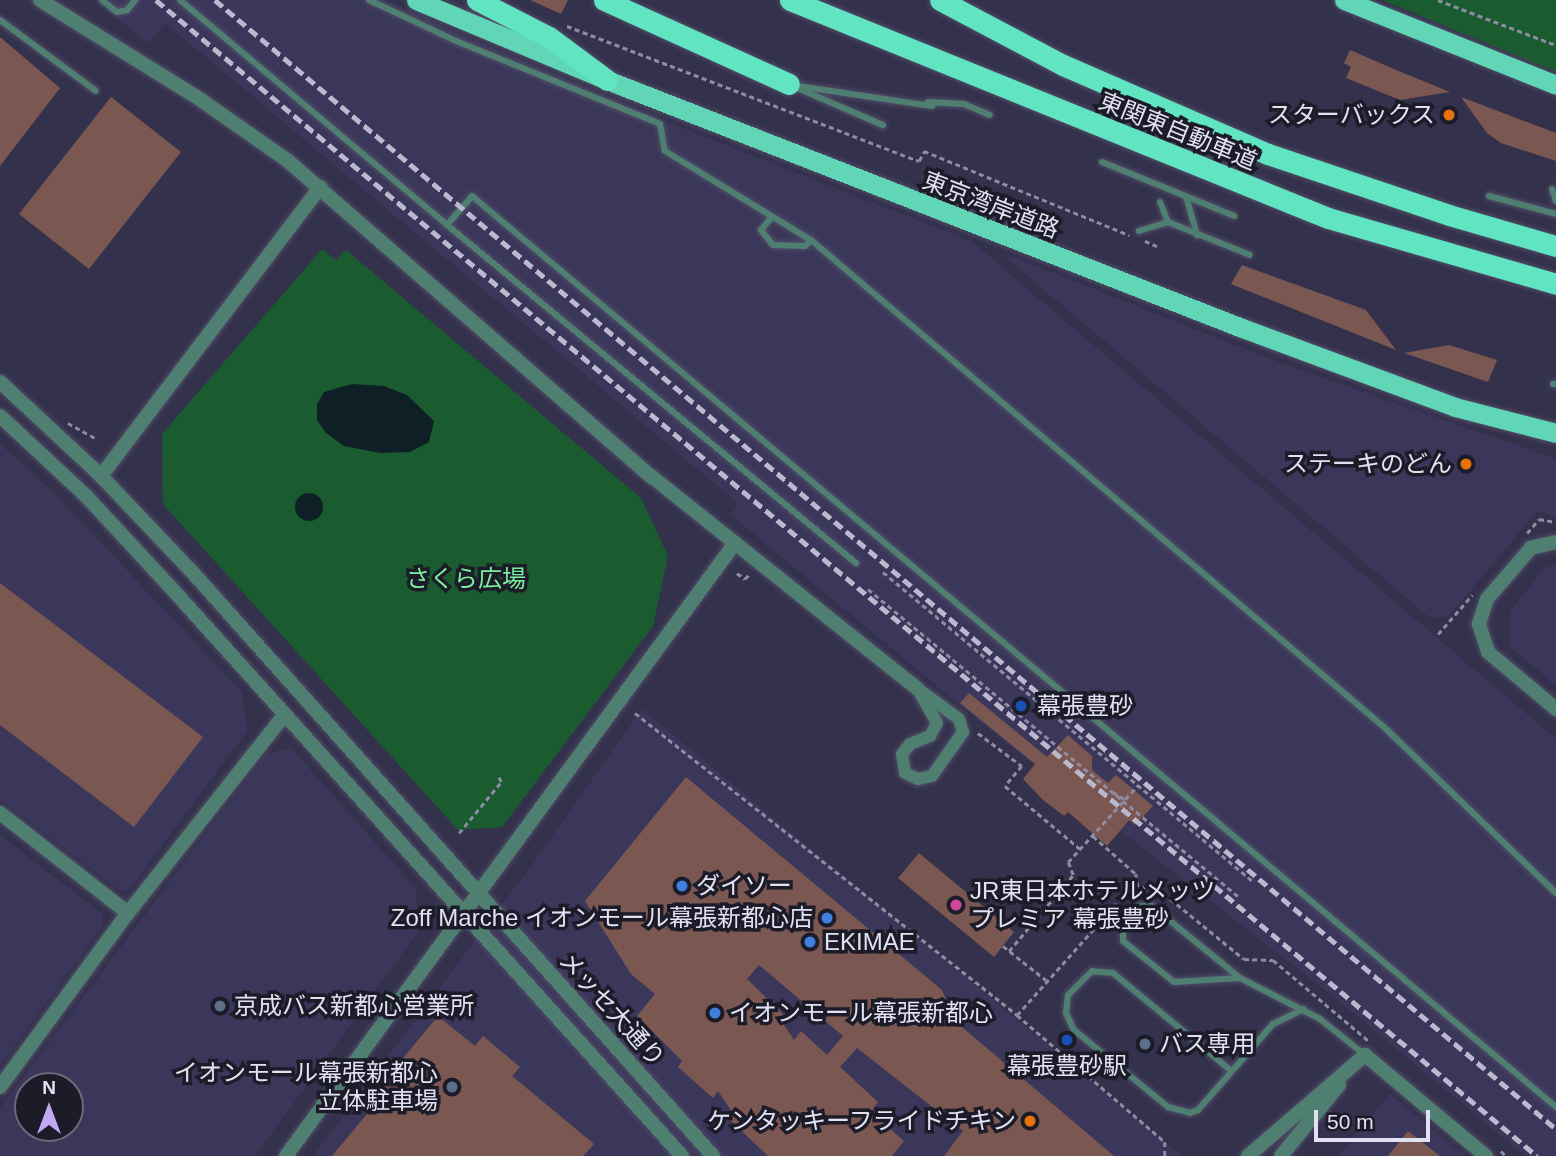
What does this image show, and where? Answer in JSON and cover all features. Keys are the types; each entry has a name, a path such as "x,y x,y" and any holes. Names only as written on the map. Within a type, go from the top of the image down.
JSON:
{"highway":[{"name":"東京湾岸道路","path":"416,0 607,80 1455,407 1556,433"},
{"path":"477,0 549,37 607,80"},
{"path":"604,0 789,84"},
{"name":"東関東自動車道","path":"790,0 1328,218 1556,284"},
{"name":"東関東自動車道","path":"940,0 1063,65 1268,153 1449,215 1556,246"},
{"path":"1344,0 1556,85"},
{"path":"1455,407 1491,424 1556,443"}],"street":[{"path":"40,0 201,100 320,187 575,412 735,543 959,719 963,732 932,776 918,779 905,773 901,754 910,744 930,736 937,723 918,688"},
{"path":"101,476 320,187"},
{"name":"メッセ大通り","path":"0,382 101,476 194,574 713,1156"},
{"name":"メッセ大通り","path":"0,416 86,496 462,913 491,940 682,1156"},
{"path":"1556,542 1531,548 1487,599 1479,624 1488,652 1556,709"},
{"path":"286,1156 476,893 735,543"},
{"path":"0,1087 128,913 285,714"},
{"path":"0,814 128,913"},
{"path":"1248,1156 1365,1055"},
{"path":"1281,1156 1365,1055"},
{"path":"1365,1055 1486,1156"}],"lane":[{"path":"102,0 117,12 127,10 135,0"},
{"path":"180,0 856,563"},
{"path":"369,0 456,41 660,124 665,151 811,240 1384,727 1556,894"},
{"path":"0,20 96,91"},
{"path":"789,84 964,104 990,116"},
{"path":"789,84 883,125"},
{"path":"920,101 932,106"},
{"path":"1102,162 1234,216"},
{"path":"1552,189 1556,201"},
{"path":"447,225 472,196 1556,1107"},
{"path":"1186,196 1196,235"},
{"path":"1489,196 1556,214"},
{"path":"1160,202 1168,222 1250,256"},
{"path":"772,217 761,230 773,245 805,246 811,240"},
{"path":"1139,232 1168,222"},
{"path":"1240,978 1174,982 1123,941 1123,922 1138,906 1152,906 1240,978 1304,1009 1365,1055"},
{"path":"1229,1069 1113,973 1092,971 1068,995 1066,1013 1074,1030 1180,1112 1198,1110 1229,1069 1273,1024 1304,1009"}],"path":[{"path":"1438,0 1556,45"},
{"path":"556,21 919,161 924,151 1131,236"},
{"path":"1144,241 1157,246"},
{"path":"737,573 745,579 751,572"},
{"path":"883,572 1253,881"},
{"path":"868,589 1238,896"},
{"path":"635,713 1017,1016 1165,1142 1165,1156"},
{"path":"978,733 1023,766 1005,786 1080,849"},
{"path":"460,833 501,782 498,776"},
{"path":"1009,951 1073,875 1068,862 1138,785"},
{"path":"1113,792 1126,800"},
{"path":"1093,836 1136,874 1138,887"},
{"path":"1003,946 1046,980"}],"shaded area":[{"path":"95,0 384,0 660,119 971,241 1556,739 1556,1156 1525,1156 1338,1000 979,721 731,515 738,503 165,23 147,43"},
{"path":"1011,256 1283,364 1556,459 1556,519 1538,510 1448,617 1429,617 1008,259"},
{"path":"352,384 384,386 407,395 434,421 429,442 410,452 380,453 344,446 326,433 317,420 317,404 324,392"},
{"path":"0,444 53,492 242,692 247,731 129,890 119,890 0,799"},
{"path":"309,493 319,497 323,507 319,517 309,521 299,517 295,507 299,497"},
{"path":"1556,564 1556,685 1510,647 1510,612 1544,568"},
{"name":"イオンモール幕張新都心","path":"642,709 1182,1156 313,1156 529,869"},
{"name":"京成バス新都心営業所","path":"292,749 416,889 418,932 255,1156 0,1156 0,1108 14,1089 14,1142 84,1142 84,1072 27,1072 266,753"},
{"path":"0,835 102,914 103,925 0,1066"},
{"path":"1390,1094 1466,1156 1339,1156"}],"green space":[{"path":"1382,0 1556,0 1556,71 1546,68"},
{"name":"さくら広場","path":"322,249 336,260 346,250 641,498 668,556 653,626 502,827 458,830 163,504 162,434"}],"building":[{"path":"530,0 568,0 561,14"},
{"path":"0,37 60,88 0,166"},
{"path":"1350,50 1450,92 1400,100 1346,78 1351,67 1344,63"},
{"path":"111,97 181,152 89,269 19,214"},
{"path":"1461,97 1556,133 1556,161 1501,143 1487,133"},
{"path":"1242,265 1366,310 1396,350 1231,284"},
{"path":"1449,345 1497,360 1488,382 1404,353"},
{"path":"0,583 203,737 134,827 0,725"},
{"name":"幕張豊砂","path":"969,693 1047,757 1068,735 1092,756 1092,770 1108,783 1116,775 1153,806 1135,825 1129,820 1107,846 1068,812 1064,816 1043,800 1023,779 1035,764 960,703"},
{"name":"EKIMAE","path":"686,777 942,990 955,1021 1114,1156 944,1156 963,1131 857,1048 840,1067 878,1102 871,1112 904,1141 892,1156 768,1156 729,1119 732,1112 718,1091 713,1098 678,1067 682,1061 637,1016 655,994 631,974 585,901","holes":["759,965 843,1036 827,1055 801,1031 794,1040 780,1019 783,1014 747,979"]},
{"name":"JR東日本ホテルメッツ プレミア 幕張豊砂","path":"919,853 1014,932 994,957 898,878"},
{"name":"イオンモール幕張新都心 立体駐車場","path":"438,1016 475,1046 483,1036 520,1067 512,1076 594,1144 583,1156 332,1156 376,1103 370,1098"},
{"path":"1408,1131 1440,1156 1388,1156"}],"railway":[{"path":"156,0 1537,1156"},
{"path":"215,0 1556,1129"}],"place":[{"name":"スターバックス","path":"1449,115"},
{"name":"ステーキのどん","path":"1466,464"},
{"name":"幕張豊砂","path":"1021,706"},
{"name":"ダイソー","path":"682,886"},
{"name":"JR東日本ホテルメッツ プレミア 幕張豊砂","path":"956,905"},
{"name":"Zoff Marche イオンモール幕張新都心店","path":"827,918"},
{"name":"EKIMAE","path":"810,942"},
{"name":"京成バス新都心営業所","path":"220,1006"},
{"name":"イオンモール幕張新都心","path":"715,1013"},
{"name":"幕張豊砂駅","path":"1067,1040"},
{"name":"バス専用","path":"1145,1044"},
{"name":"イオンモール幕張新都心 立体駐車場","path":"452,1087"},
{"name":"ケンタッキーフライドチキン","path":"1030,1121"}]}
